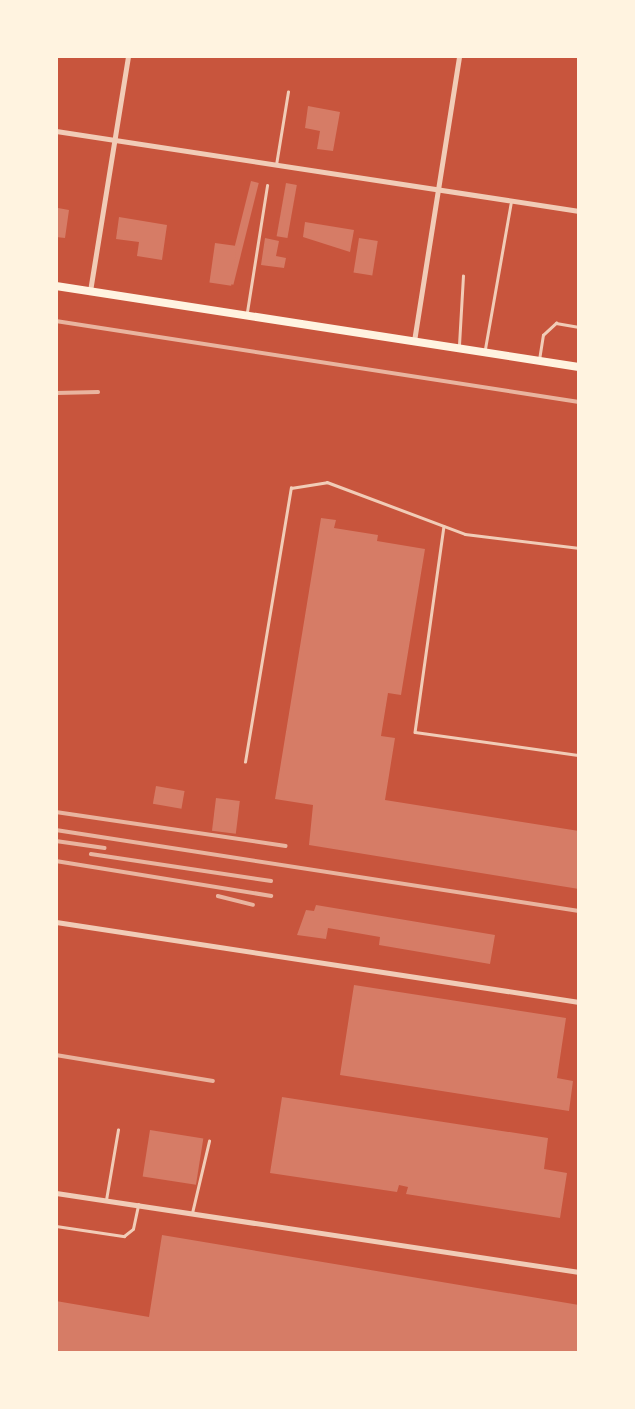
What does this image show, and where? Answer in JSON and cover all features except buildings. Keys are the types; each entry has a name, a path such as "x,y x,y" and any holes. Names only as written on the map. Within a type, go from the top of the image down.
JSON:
{"main road":[{"path":"56,286 579,367"}],"street":[{"path":"90,291 128,56"},
{"path":"414,341 459,56"},
{"path":"56,131 579,211"},
{"path":"56,922 579,1002"},
{"path":"56,1193 579,1272"}],"lane":[{"path":"276,165 288,92"},
{"path":"246,315 267,186"},
{"path":"484,352 512,201"},
{"path":"459,348 463,276"},
{"path":"539,361 543,335 556,323 579,327"},
{"path":"245,762 290,488 327,482 444,526 579,548"},
{"path":"444,526 415,732 579,755"},
{"path":"106,1200 118,1130"},
{"path":"192,1213 209,1142"},
{"path":"56,1226 124,1236 133,1229 138,1205"}],"railway":[{"path":"56,321 579,402"},
{"path":"56,393 98,392"},
{"path":"56,812 285,846"},
{"path":"56,830 579,911"},
{"path":"56,841 105,848"},
{"path":"91,854 271,881"},
{"path":"56,861 271,896"},
{"path":"218,896 253,905"},
{"path":"56,1055 213,1081"}]}
